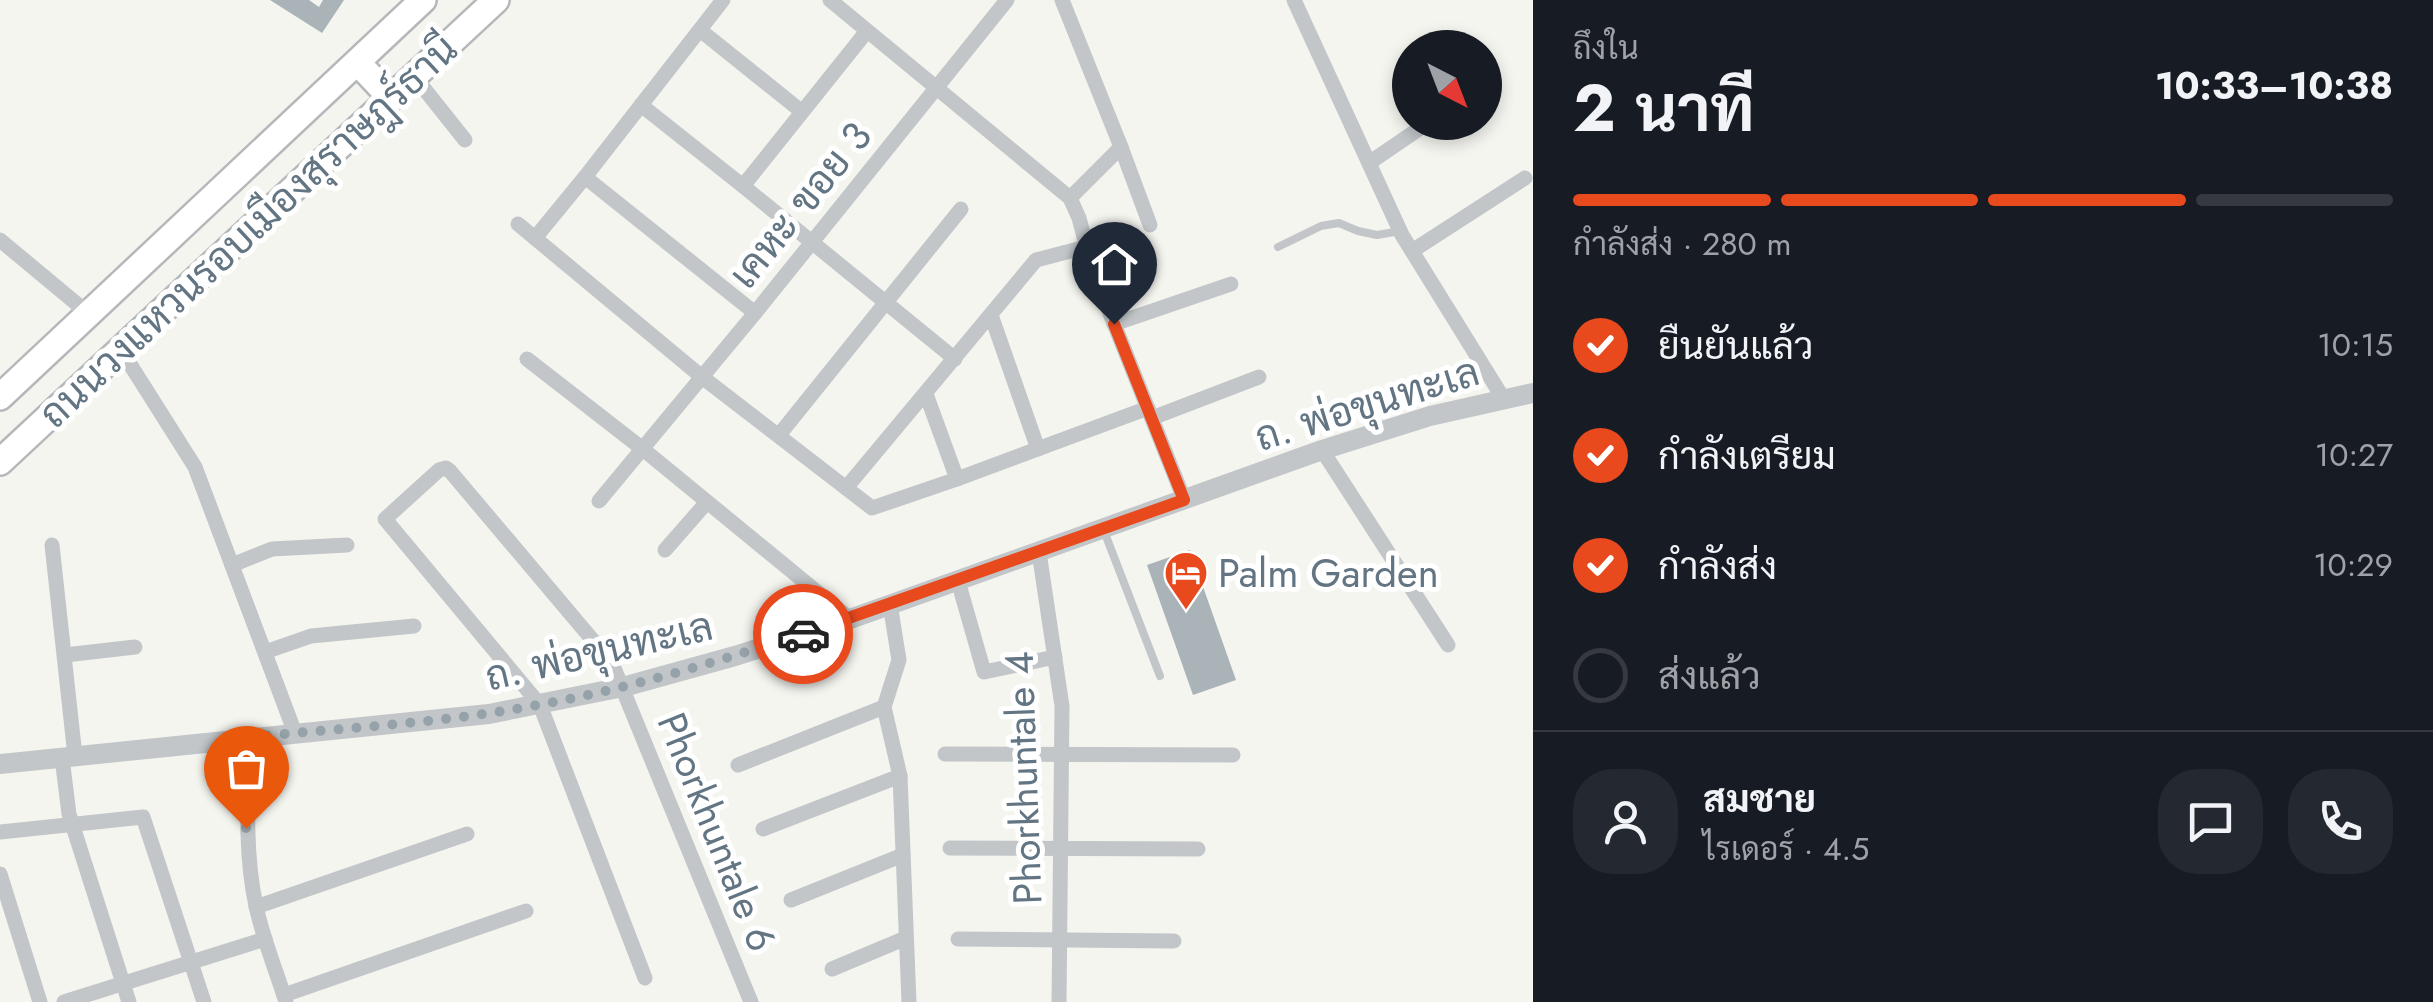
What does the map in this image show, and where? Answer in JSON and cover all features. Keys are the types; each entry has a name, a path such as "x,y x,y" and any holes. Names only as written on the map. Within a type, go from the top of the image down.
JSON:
{"highway":[{"name":"ถนนวงแหวนรอบเมืองสุราษฎร์ธานี","path":"0,397 424,0"},
{"name":"ถนนวงแหวนรอบเมืองสุราษฎร์ธานี","path":"0,462 496,0"},
{"path":"358,63 391,98"}],"street":[{"path":"535,238 723,0"},
{"path":"830,0 1070,198 1114,324 1184,500"},
{"path":"982,0 1002,6"},
{"path":"1062,0 1150,224"},
{"path":"1294,0 1400,231 1503,398"},
{"name":"เคหะ ขอย 3","path":"599,501 1002,6"},
{"path":"700,30 801,112"},
{"path":"743,186 867,32"},
{"path":"414,76 465,140"},
{"path":"641,106 955,359"},
{"path":"1369,163 1403,140"},
{"path":"1070,198 1121,147"},
{"path":"585,177 755,313"},
{"path":"1412,250 1525,178"},
{"path":"778,435 961,209"},
{"path":"518,224 702,378 872,508 1260,377"},
{"path":"0,240 88,314"},
{"path":"846,488 1036,260 1086,247"},
{"path":"1114,324 1231,284"},
{"path":"991,314 1038,449"},
{"path":"121,350 195,467 295,733"},
{"path":"527,359 850,619"},
{"name":"ถ. พ่อขุนทะเล","path":"0,764 489,714 623,687 850,619 1322,450 1430,416 1533,393"},
{"path":"926,394 957,479"},
{"path":"1322,450 1448,645"},
{"name":"Phorkhuntale 6","path":"540,705 385,519 440,470 448,470 612,663 750,1002"},
{"path":"665,550 707,502"},
{"path":"52,545 65,655 69,814 130,1002"},
{"path":"232,564 272,549 347,546"},
{"name":"Phorkhuntale 4","path":"1039,552 1062,706 1059,1002"},
{"path":"958,581 984,672 1054,657"},
{"path":"890,604 899,660 884,708 900,776 909,1002"},
{"path":"265,652 311,636 414,626"},
{"path":"65,655 135,647"},
{"path":"540,705 645,978"},
{"path":"738,766 884,708"},
{"path":"250,737 246,828 256,907 285,998 526,911"},
{"path":"945,754 1233,755"},
{"path":"763,829 900,776"},
{"path":"0,832 143,816 204,1002"},
{"path":"256,907 467,834"},
{"path":"950,848 1198,849"},
{"path":"791,900 903,855"},
{"path":"0,874 40,1002"},
{"path":"832,969 906,938"},
{"path":"64,1002 265,939"},
{"path":"958,939 1174,941"}],"lane":[{"path":"1278,248 1320,226 1339,222 1368,234 1400,231"},
{"path":"1103,529 1160,676"}],"building":[{"path":"270,0 309,0 319,7 323,0 344,0 322,33"},
{"name":"Palm Garden","path":"1190,550 1236,680 1193,695 1147,565"}],"way so far":[{"path":"246,828 250,737 489,714 540,705 623,687 803,634"}],"place":[{"name":"Palm Garden","path":"1186,611"}],"route":[{"path":"803,634 1184,500 1114,324"}]}
